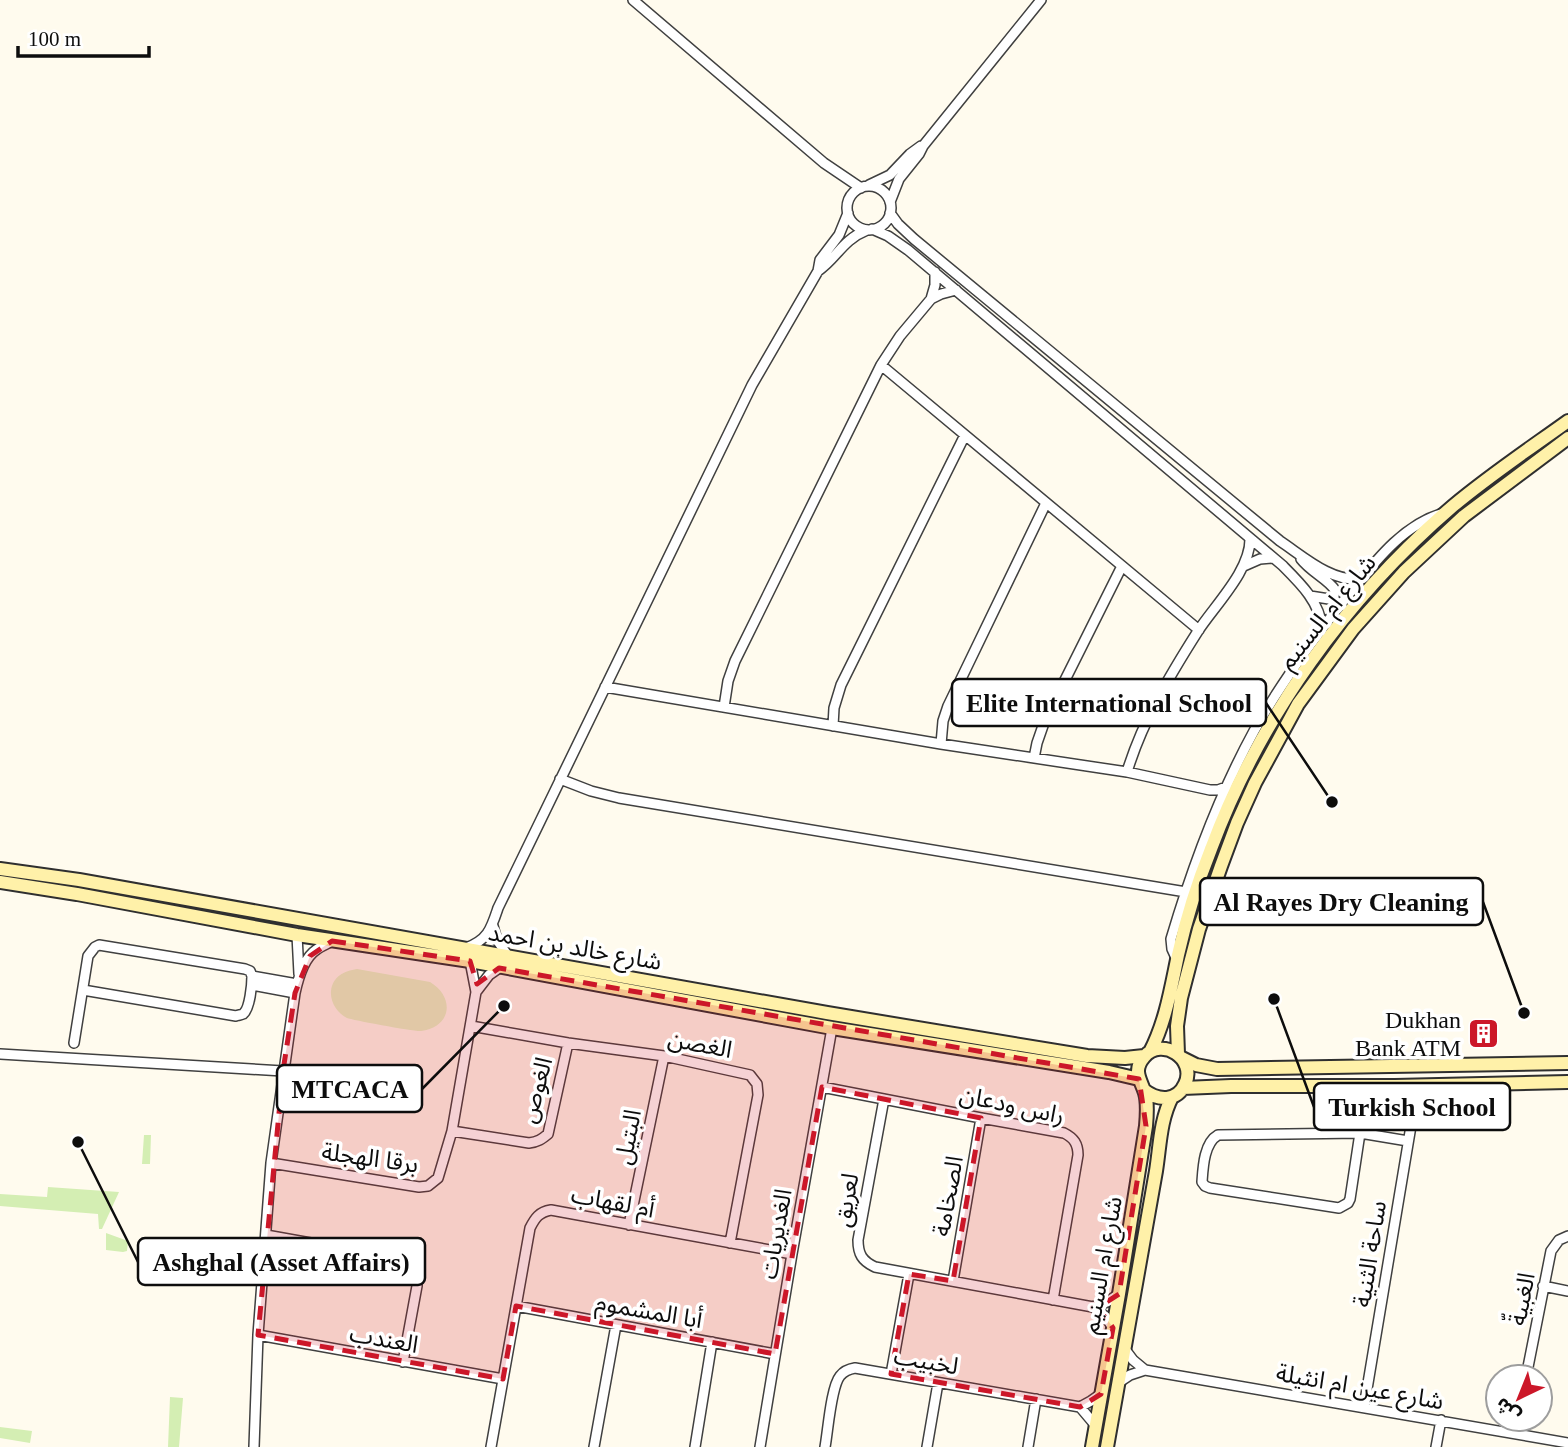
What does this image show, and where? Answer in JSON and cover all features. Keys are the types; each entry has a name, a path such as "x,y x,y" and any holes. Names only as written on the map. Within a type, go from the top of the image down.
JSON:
{"main road":[{"name":"شارع ام السنيم","path":"1147,1054 1163,1023 1189,910 1216,833 1273,719 1305,670 1343,620 1394,562 1446,513 1492,475 1568,421"},
{"name":"شارع ام السنيم","path":"1180,1056 1177,1026 1181,998 1199,929 1237,823 1255,783 1298,704 1353,629 1413,562 1464,516 1568,438"},
{"name":"شارع خالد بن احمد","path":"0,869 79,880 827,1013 1087,1056 1115,1058 1147,1054"},
{"name":"شارع خالد بن احمد","path":"0,882 297,936 470,961 832,1028 1109,1072 1141,1085"},
{"path":"1568,1063 1217,1069 1196,1065 1165,1048 1147,1054 1138,1071 1141,1085 1156,1097 1164,1099 1172,1097 1184,1088 1223,1086 1568,1082"},
{"path":"1180,1056 1188,1073 1184,1088"},
{"name":"شارع ام السنيم","path":"1092,1447 1146,1126 1147,1114 1141,1085"},
{"name":"شارع ام السنيم","path":"1107,1447 1162,1126 1172,1097"}],"street":[{"path":"633,0 824,163 863,187 881,190 888,197 890,208 906,232 924,248 1280,541 1336,577 1361,579"},
{"path":"465,948 482,940 493,926 498,908 752,385 818,271 846,242 885,222 899,179 1041,0"},
{"path":"923,146 910,153 890,175 856,190 849,198 848,213 856,225 895,240 1250,538 1292,575 1310,596 1320,614 1322,628"},
{"path":"818,271 820,260 839,235 848,213"},
{"path":"931,299 935,272"},
{"path":"724,707 735,660 881,365 900,336 931,299 956,290"},
{"path":"881,365 1199,630"},
{"path":"833,726 834,708 841,685 965,435"},
{"path":"941,744 941,729 948,706 1046,503"},
{"path":"1177,960 1171,939 1186,892 1226,787 1267,710 1322,628 1372,565 1407,532 1431,517 1446,513"},
{"path":"1127,772 1152,709 1199,630 1243,567 1248,556 1250,538"},
{"path":"1297,552 1311,570 1335,590 1334,596 1329,600 1310,596"},
{"path":"1243,567 1254,561 1273,558"},
{"path":"1034,758 1045,720 1122,566"},
{"path":"604,687 941,744 1127,772 1210,790 1226,787"},
{"path":"560,779 618,798 1186,892"},
{"path":"1210,790 1219,803"},
{"path":"493,926 497,940 508,956"},
{"path":"254,1447 258,1335 271,1163 297,984 297,936"},
{"path":"297,984 314,950 332,941"},
{"path":"74,1042 88,956 94,947 99,945 245,969 250,971 252,980 245,1011 236,1016 83,990"},
{"name":"برقا الهجلة","path":"271,1163 419,1187 428,1186 439,1178 452,1131 476,992 470,961"},
{"path":"476,992 489,975 499,968"},
{"path":"252,980 297,984"},
{"name":"الغصن","path":"471,1026 664,1056 750,1075 757,1084 758,1095 730,1243"},
{"name":"الغديريات","path":"760,1447 832,1028"},
{"name":"الغوص","path":"452,1131 529,1143 542,1139 548,1134 568,1043"},
{"path":"0,1055 283,1071"},
{"name":"البتيل","path":"629,1225 664,1056"},
{"path":"1395,1086 1407,1095 1414,1108 1423,1094 1436,1085"},
{"name":"راس ودعان","path":"822,1087 1064,1132 1076,1141 1078,1155 1053,1300"},
{"name":"لعريق","path":"884,1099 858,1240 861,1257 867,1263 909,1274 1093,1307"},
{"name":"ساحة الثنية","path":"1364,1407 1414,1108"},
{"name":"الصخامة","path":"953,1281 981,1118"},
{"path":"1360,1133 1350,1199 1339,1208 1210,1188 1202,1182 1209,1143 1218,1135 1360,1133 1408,1141"},
{"name":"أم لقهاب","path":"491,1447 530,1228 544,1211 551,1210 792,1254"},
{"path":"266,1235 400,1259 415,1269 417,1286 403,1362"},
{"name":"الغبيةّ","path":"1529,1363 1551,1251 1559,1240 1568,1236"},
{"path":"891,1374 909,1274"},
{"path":"1544,1286 1568,1291"},
{"path":"1093,1307 1119,1294"},
{"name":"أبا المشموم","path":"516,1306 775,1354"},
{"path":"1093,1307 1105,1316 1113,1328"},
{"path":"594,1447 616,1325"},
{"name":"العندب","path":"258,1335 503,1379"},
{"path":"695,1447 712,1342"},
{"path":"1124,1348 1145,1370"},
{"name":"لخبيب","path":"825,1447 835,1387 842,1373 855,1368 1080,1407"},
{"path":"1118,1384 1130,1375 1145,1370"},
{"name":"شارع عين ام انثيلة","path":"1145,1370 1484,1428"},
{"path":"927,1447 938,1383"},
{"path":"1096,1426 1080,1407 1101,1394"},
{"path":"1028,1447 1036,1399"},
{"path":"1436,1447 1441,1420"},
{"name":"شارع عين ام انثيلة","path":"1515,1433 1568,1443"}],"highlighted area":[{"path":"332,941 470,961 477,984 499,968 1139,1079 1146,1126 1119,1294 1099,1307 1113,1328 1101,1394 1080,1407 891,1374 909,1274 953,1281 981,1118 822,1087 775,1354 516,1306 503,1379 258,1335 283,1071 295,993 310,956"}],"green space":[{"path":"357,969 430,982 444,995 447,1011 444,1018 439,1024 421,1031 347,1018 335,1007 331,991 340,975"},
{"path":"144,1135 151,1135 150,1164 142,1164"},
{"path":"48,1187 119,1192 102,1229 99,1229 98,1214 0,1206 0,1194 47,1197"},
{"path":"106,1233 128,1241 127,1251 106,1250"},
{"path":"170,1397 183,1398 179,1447 168,1447"},
{"path":"0,1427 32,1431 30,1443 0,1438"}],"place":[{"name":"Elite International School","path":"1332,802"},
{"name":"Turkish School","path":"1274,999"},
{"name":"MTCACA","path":"504,1006"},
{"name":"Al Rayes Dry Cleaning","path":"1524,1013"},
{"name":"Dukhan Bank ATM","path":"1484,1034"},
{"name":"Ashghal (Asset Affairs)","path":"78,1142"}]}
